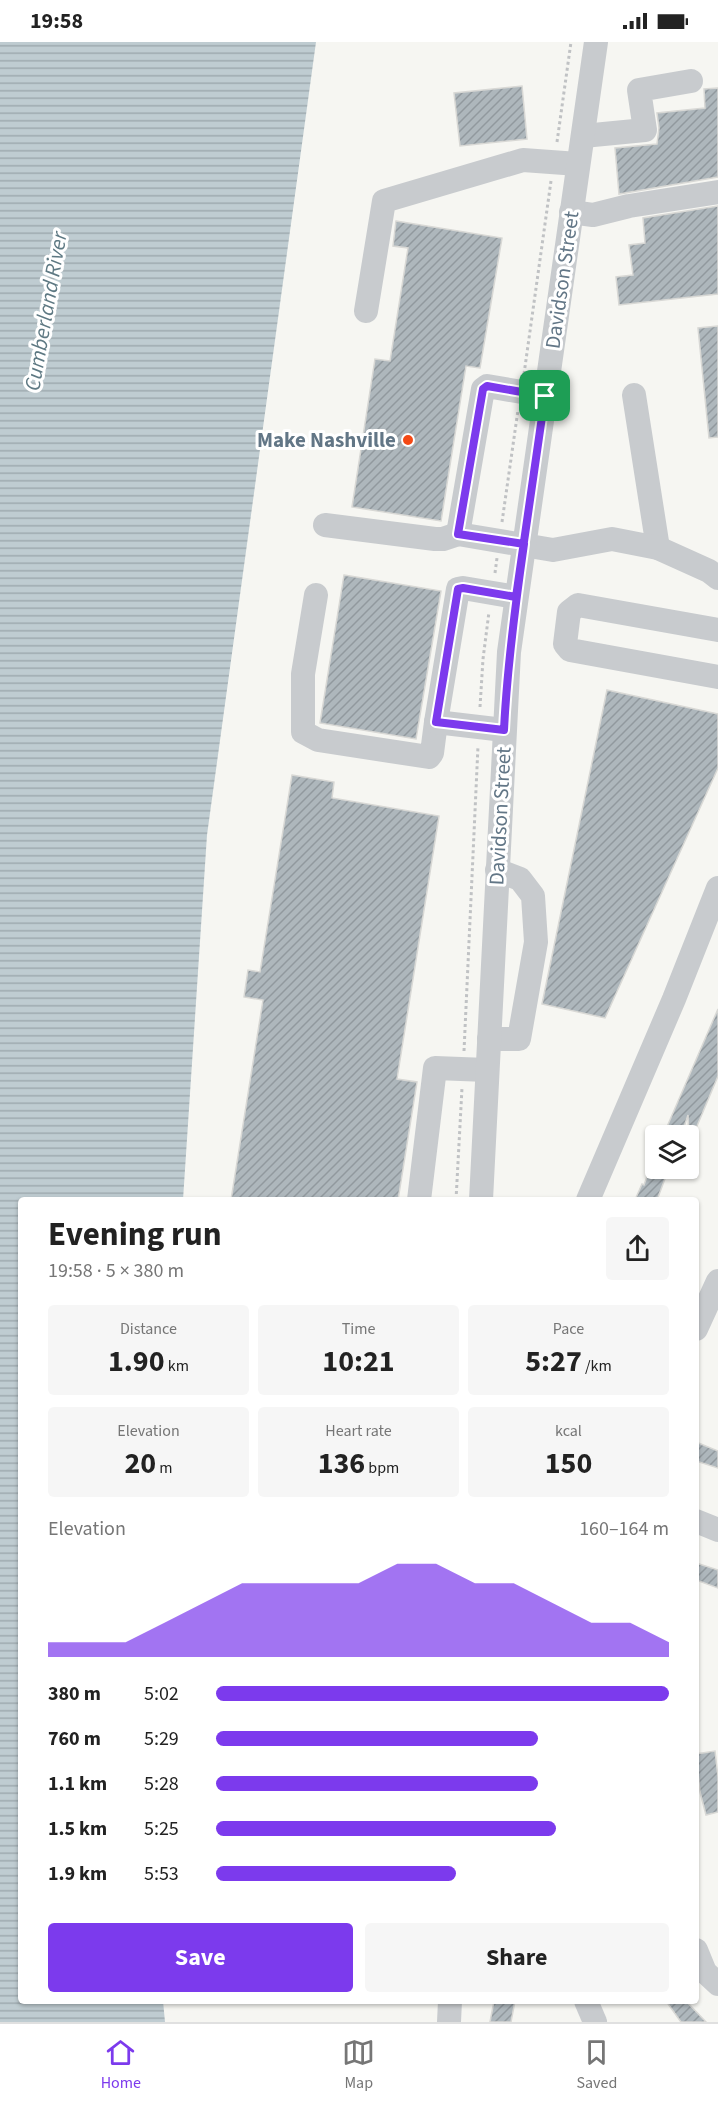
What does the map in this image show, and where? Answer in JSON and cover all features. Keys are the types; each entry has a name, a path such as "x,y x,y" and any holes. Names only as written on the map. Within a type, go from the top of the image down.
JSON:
{"street":[{"name":"Davidson Street","path":"481,1197 508,652 596,42"},
{"path":"583,136 645,130 639,90 692,81"},
{"path":"366,311 384,201 523,160 578,164"},
{"path":"571,212 593,215 629,206 718,192"},
{"path":"458,534 483,389 487,386 545,396"},
{"path":"634,395 658,548"},
{"path":"325,525 435,540 458,534 553,550 612,539 658,548 709,571 718,578"},
{"path":"316,595 303,674 303,732 318,740 429,757 432,753 458,589 516,597"},
{"path":"718,630 578,605 569,612 565,644 570,651 718,677"},
{"path":"436,722 504,730"},
{"path":"489,1039 519,1039 536,942 533,896 520,879 497,870"},
{"path":"589,1197 674,999 718,888"},
{"path":"419,1197 435,1068 487,1070"},
{"path":"699,1322 718,1281"},
{"path":"699,1522 718,1530"},
{"path":"699,1957 705,1972 718,1984"},
{"path":"449,2022 450,2004"},
{"path":"587,2004 595,2022"}],"water":[{"name":"Cumberland River","path":"0,42 316,42 207,835 183,1197 18,1197 18,2004 163,2004 165,2022 0,2022"}],"building":[{"path":"522,86 527,139 460,146 454,93"},
{"path":"718,88 718,177 619,194 615,148 657,144 659,128 657,113 705,108 704,89"},
{"path":"718,206 718,294 619,305 616,277 633,275 629,245 645,243 643,218"},
{"path":"396,221 502,238 480,368 466,366 441,521 352,507 375,359 390,361 408,248 393,246"},
{"path":"718,326 718,437 709,438 698,328"},
{"path":"344,575 441,591 416,739 320,723"},
{"path":"607,690 718,714 718,768 605,1018 542,1004"},
{"path":"292,775 334,782 332,798 439,816 397,1079 417,1082 398,1197 231,1197 263,1000 244,997 248,970 260,972"},
{"path":"718,1009 718,1076 697,1125 688,1125 688,1115 685,1125 668,1125"},
{"path":"646,1179 665,1179 658,1197 636,1197 642,1184 644,1185"},
{"path":"699,1443 718,1451 718,1468 699,1462"},
{"path":"699,1564 718,1570 718,1588 699,1581"},
{"path":"715,1751 718,1777 718,1812 706,1815 700,1792 699,1754"},
{"path":"493,2004 514,2004 511,2022 490,2022"},
{"path":"668,2004 689,2004 706,2022 681,2022"}],"place":[{"name":"Make Nashville","path":"408,440"}],"route":[{"path":"545,396 487,386 483,389 458,534 524,544 508,652 504,730 436,722 458,589 516,597 545,396"}]}
